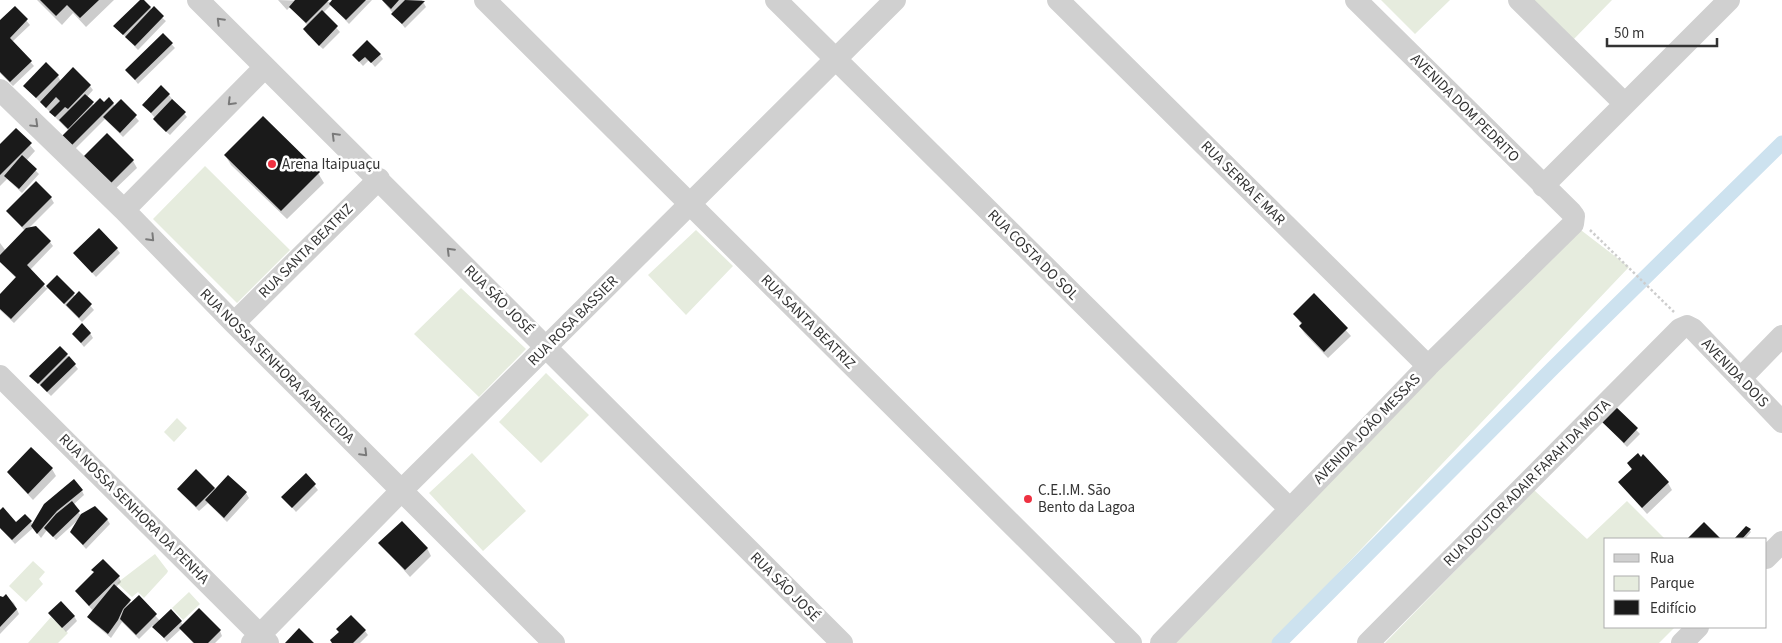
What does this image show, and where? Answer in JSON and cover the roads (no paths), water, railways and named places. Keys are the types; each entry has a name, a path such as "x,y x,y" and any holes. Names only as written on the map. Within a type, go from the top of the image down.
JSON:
{"street":[{"name":"RUA SÃO JOSÉ","path":"198,0 842,643"},
{"name":"RUA SANTA BEATRIZ","path":"485,0 1131,643"},
{"name":"RUA COSTA DO SOL","path":"776,0 1290,509"},
{"name":"RUA ROSA BASSIER","path":"260,640 402,490 895,0"},
{"name":"RUA SERRA E MAR","path":"1058,0 1428,366"},
{"name":"AVENIDA DOM PEDRITO","path":"1356,0 1574,216"},
{"path":"1519,0 1624,103"},
{"path":"1543,186 1729,0"},
{"path":"124,210 265,67"},
{"name":"RUA NOSSA SENHORA APARECIDA","path":"0,90 124,210 234,323 554,643"},
{"name":"RUA SANTA BEATRIZ","path":"234,323 379,179"},
{"name":"AVENIDA JOÃO MESSAS","path":"1161,643 1428,366 1572,224 1574,216"},
{"name":"AVENIDA DOIS","path":"1686,326 1741,378 1782,422"},
{"name":"RUA DOUTOR ADAIR FARAH DA MOTA","path":"1368,643 1680,329 1686,326"},
{"path":"1741,378 1782,336"},
{"name":"RUA NOSSA SENHORA DA PENHA","path":"0,376 260,640"},
{"path":"1767,557 1782,542"},
{"path":"1682,643 1697,628"}],"waterway":[{"path":"1279,643 1553,368 1782,143"}],"place":[{"name":"Arena Itaipuaçu","path":"272,164"},
{"name":"C.E.I.M. São Bento da Lagoa","path":"1028,499"}]}
